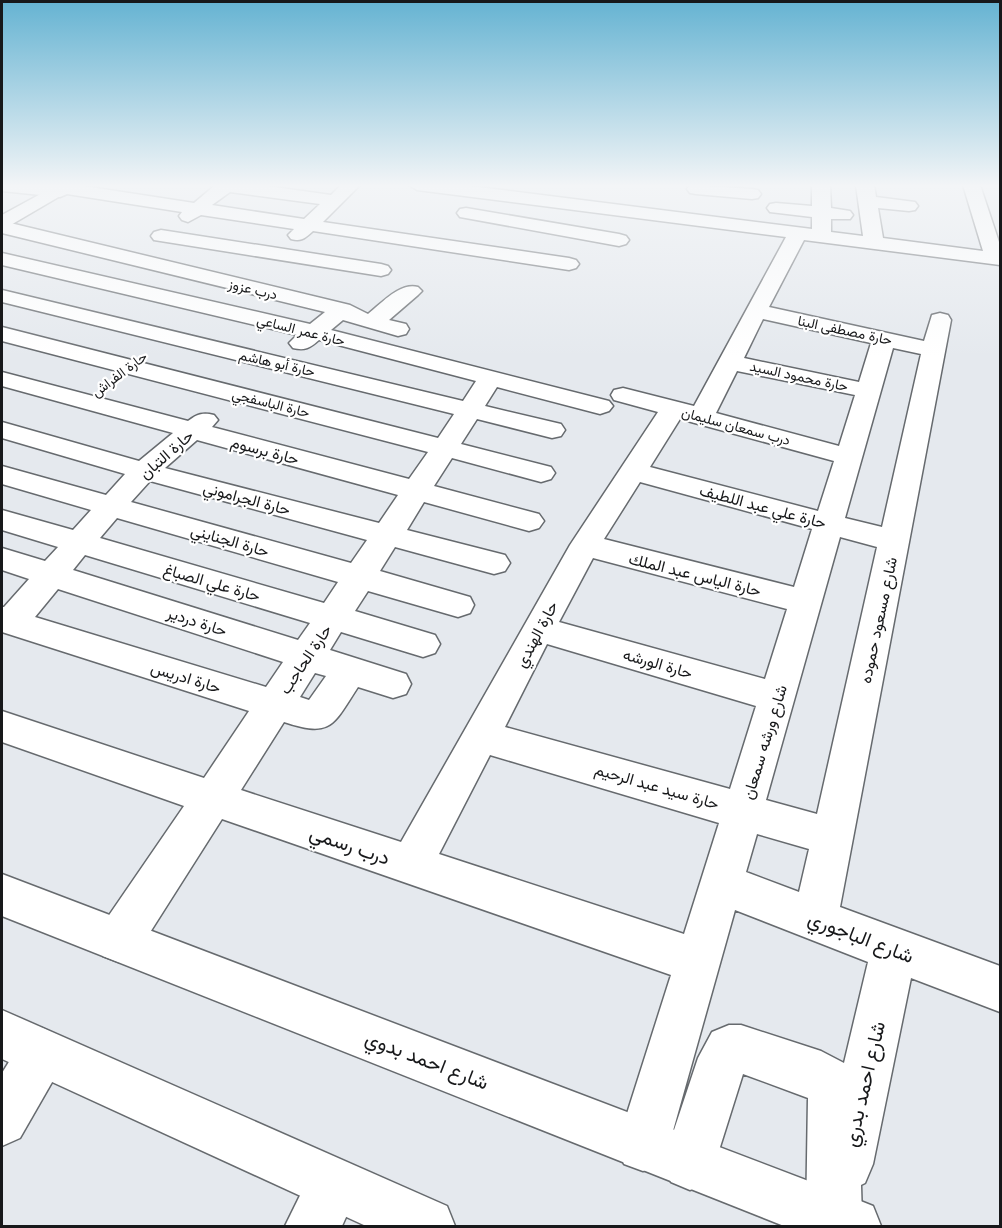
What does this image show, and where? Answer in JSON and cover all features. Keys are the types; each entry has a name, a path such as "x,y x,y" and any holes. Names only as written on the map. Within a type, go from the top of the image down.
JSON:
{"street":[{"name":"درب عزوز","path":"64,242 342,310 351,316 398,329"},
{"path":"131,259 153,242"},
{"path":"202,242 381,270"},
{"name":"حارة الفراش","path":"2,463 206,308 240,286 290,242"},
{"path":"422,242 569,264"},
{"path":"537,260 554,242"},
{"name":"حارة الهندي","path":"411,865 585,545 633,471 730,362 793,242"},
{"path":"868,242 998,259 992,242"},
{"path":"905,260 930,261 930,250"},
{"name":"حارة عمر الساعي","path":"2,259 314,332 491,378 611,401"},
{"path":"2,335 95,281"},
{"path":"372,322 411,291"},
{"name":"حارة أبو هاشم","path":"2,296 552,430"},
{"name":"حارة التبان","path":"6,620 52,575 144,471 342,310"},
{"name":"حارة مصطفى البنا","path":"756,311 884,339 937,335"},
{"name":"حارة الباسفجي","path":"2,335 542,473"},
{"name":"شارع مسعود حموده","path":"815,920 937,335"},
{"name":"شارع ورشه سمعان","path":"643,1145 884,339"},
{"name":"حارة محمود السيد","path":"730,362 869,391"},
{"name":"حارة الحاجب","path":"119,940 491,378"},
{"name":"حارة برسوم","path":"2,379 529,521"},
{"name":"درب سمعان سليمان","path":"611,401 687,413 849,457"},
{"name":"حارة الجراموني","path":"2,430 144,471 494,563"},
{"name":"حارة علي عبد اللطيف","path":"633,471 894,541"},
{"name":"حارة الجنايني","path":"2,475 458,606"},
{"name":"حارة علي الصباغ","path":"2,520 423,644"},
{"name":"حارة الياس عبد الملك","path":"585,545 806,602"},
{"path":"422,595 447,550"},
{"name":"حارة دردير","path":"2,559 393,684"},
{"name":"حارة ادريس","path":"6,620 308,715 319,714 350,670"},
{"name":"حارة الورشه","path":"539,629 777,697"},
{"name":"درب رسمي","path":"2,727 698,962"},
{"name":"حارة سيد عبد الرحيم","path":"481,736 832,837"},
{"name":"شارع الباجوري","path":"721,884 1000,989"},
{"name":"شارع احمد بدوي","path":"3,896 843,1223"},
{"name":"شارع احمد بدري","path":"843,1223 894,949"},
{"path":"2,1120 22,1043 323,1206 427,1227"},
{"path":"690,1163 723,1058 729,1049 741,1049 821,1076 829,1083 832,1095 843,1223"}]}
